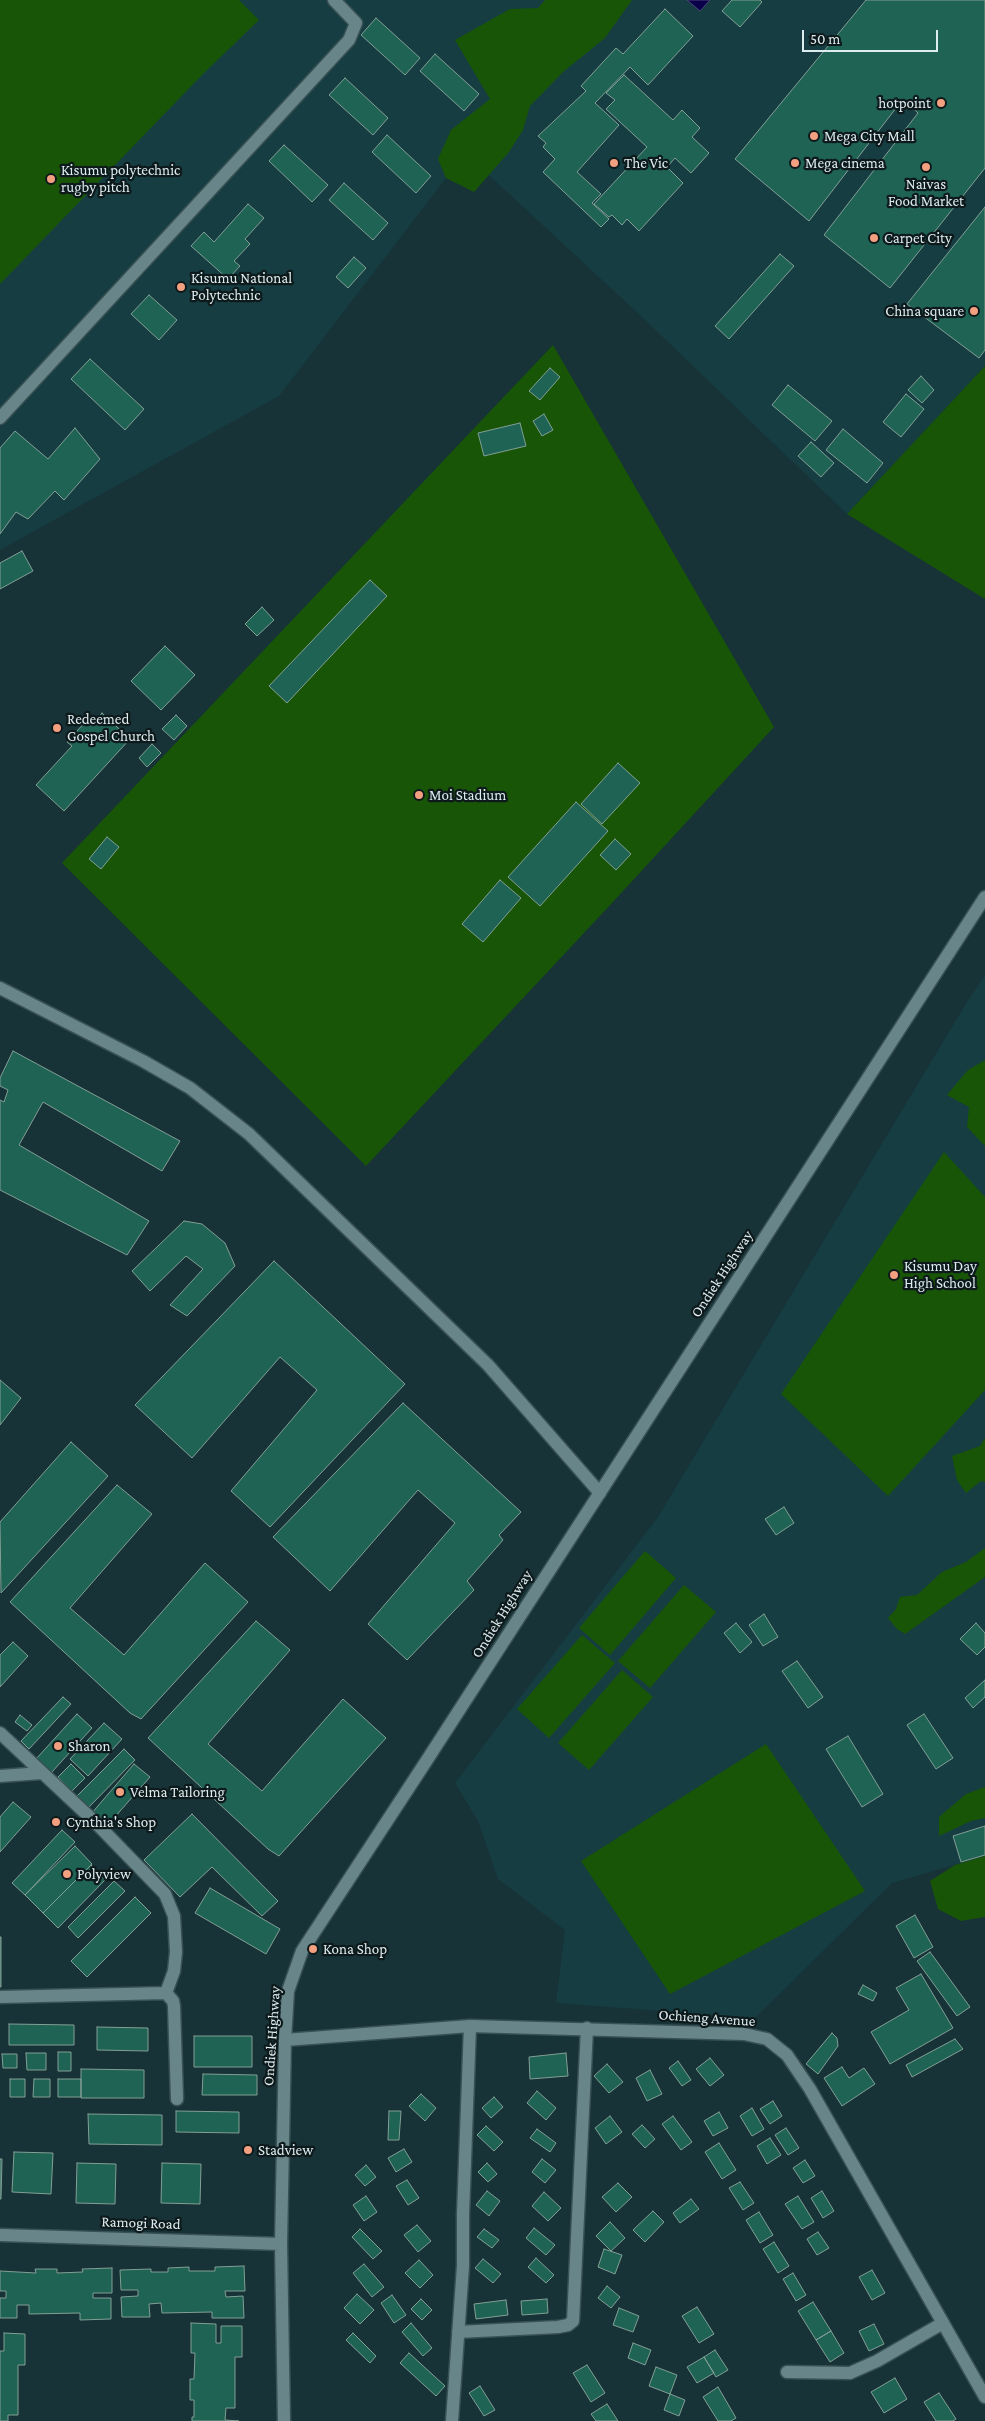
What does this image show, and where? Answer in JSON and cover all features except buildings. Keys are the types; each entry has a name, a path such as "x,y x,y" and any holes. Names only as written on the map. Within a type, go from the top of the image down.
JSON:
{"street":[{"path":"0,418 349,40 356,23 334,0"},
{"name":"Ondiek Highway","path":"284,2421 281,2244 285,2040 288,1991 302,1951 985,897"},
{"path":"0,988 143,1061 190,1088 248,1134 488,1365 600,1493"},
{"path":"0,1733 96,1823 165,1894 174,1916 176,1952 174,1971 166,1993"},
{"path":"0,1776 42,1773"},
{"path":"0,1997 166,1993 173,2000 174,2006 177,2099"},
{"path":"452,2421 463,2266 470,2026"},
{"name":"Ochieng Avenue","path":"285,2040 470,2026 744,2034 767,2039 787,2055 810,2089 985,2397"},
{"path":"458,2332 558,2327 568,2325 573,2321 588,2028"},
{"name":"Ramogi Road","path":"0,2235 281,2244"},
{"path":"787,2372 850,2373 877,2361 942,2323"}],"shaded area":[{"path":"0,0 985,0 985,366 847,514 642,317 466,154 279,396 0,550"},
{"path":"687,0 710,0 700,11"},
{"name":"Kisumu Day High School","path":"985,976 985,1856 892,1883 755,2018 556,2003 565,1930 498,1879 478,1821 455,1783 658,1517 967,1002"}],"green space":[{"name":"Kisumu polytechnic rugby pitch","path":"0,0 239,0 259,20 203,74 0,284"},
{"path":"545,0 632,0 605,38 563,72 530,106 523,130 509,152 474,192 446,178 438,159 451,130 490,99 455,40 510,9 538,8"},
{"name":"Moi Stadium","path":"553,345 774,727 366,1166 62,863"},
{"path":"985,366 985,599 847,514"},
{"path":"985,1060 985,1146 967,1127 969,1107 947,1095 968,1070"},
{"path":"944,1152 985,1197 985,1390 888,1496 781,1394"},
{"path":"985,1438 985,1482 981,1481 966,1493 957,1480 952,1456 980,1446"},
{"path":"985,1548 985,1577 905,1634 897,1629 888,1618 896,1609 900,1597 917,1595 942,1572 966,1562"},
{"path":"645,1551 676,1578 610,1655 579,1628"},
{"path":"684,1585 716,1612 650,1688 618,1661"},
{"path":"582,1635 615,1663 549,1738 517,1709"},
{"path":"622,1670 653,1697 589,1770 558,1743"},
{"path":"766,1744 865,1891 670,1994 581,1861"},
{"path":"985,1787 985,1818 971,1821 939,1836 939,1817 966,1794"},
{"path":"985,1856 985,1917 961,1921 938,1909 930,1881 955,1865"}],"place":[{"name":"hotpoint","path":"941,103"},
{"name":"Mega City Mall","path":"814,136"},
{"name":"The Vic","path":"614,163"},
{"name":"Mega cinema","path":"795,163"},
{"name":"Naivas Food Market","path":"926,167"},
{"name":"Kisumu polytechnic rugby pitch","path":"51,179"},
{"name":"Carpet City","path":"874,238"},
{"name":"Kisumu National Polytechnic","path":"181,287"},
{"name":"China square","path":"974,311"},
{"name":"Redeemed Gospel Church","path":"57,728"},
{"name":"Moi Stadium","path":"419,795"},
{"name":"Kisumu Day High School","path":"894,1275"},
{"name":"Sharon","path":"58,1746"},
{"name":"Velma Tailoring","path":"120,1792"},
{"name":"Cynthia's Shop","path":"56,1822"},
{"name":"Polyview","path":"67,1874"},
{"name":"Kona Shop","path":"313,1949"},
{"name":"Stadview","path":"248,2150"}]}
